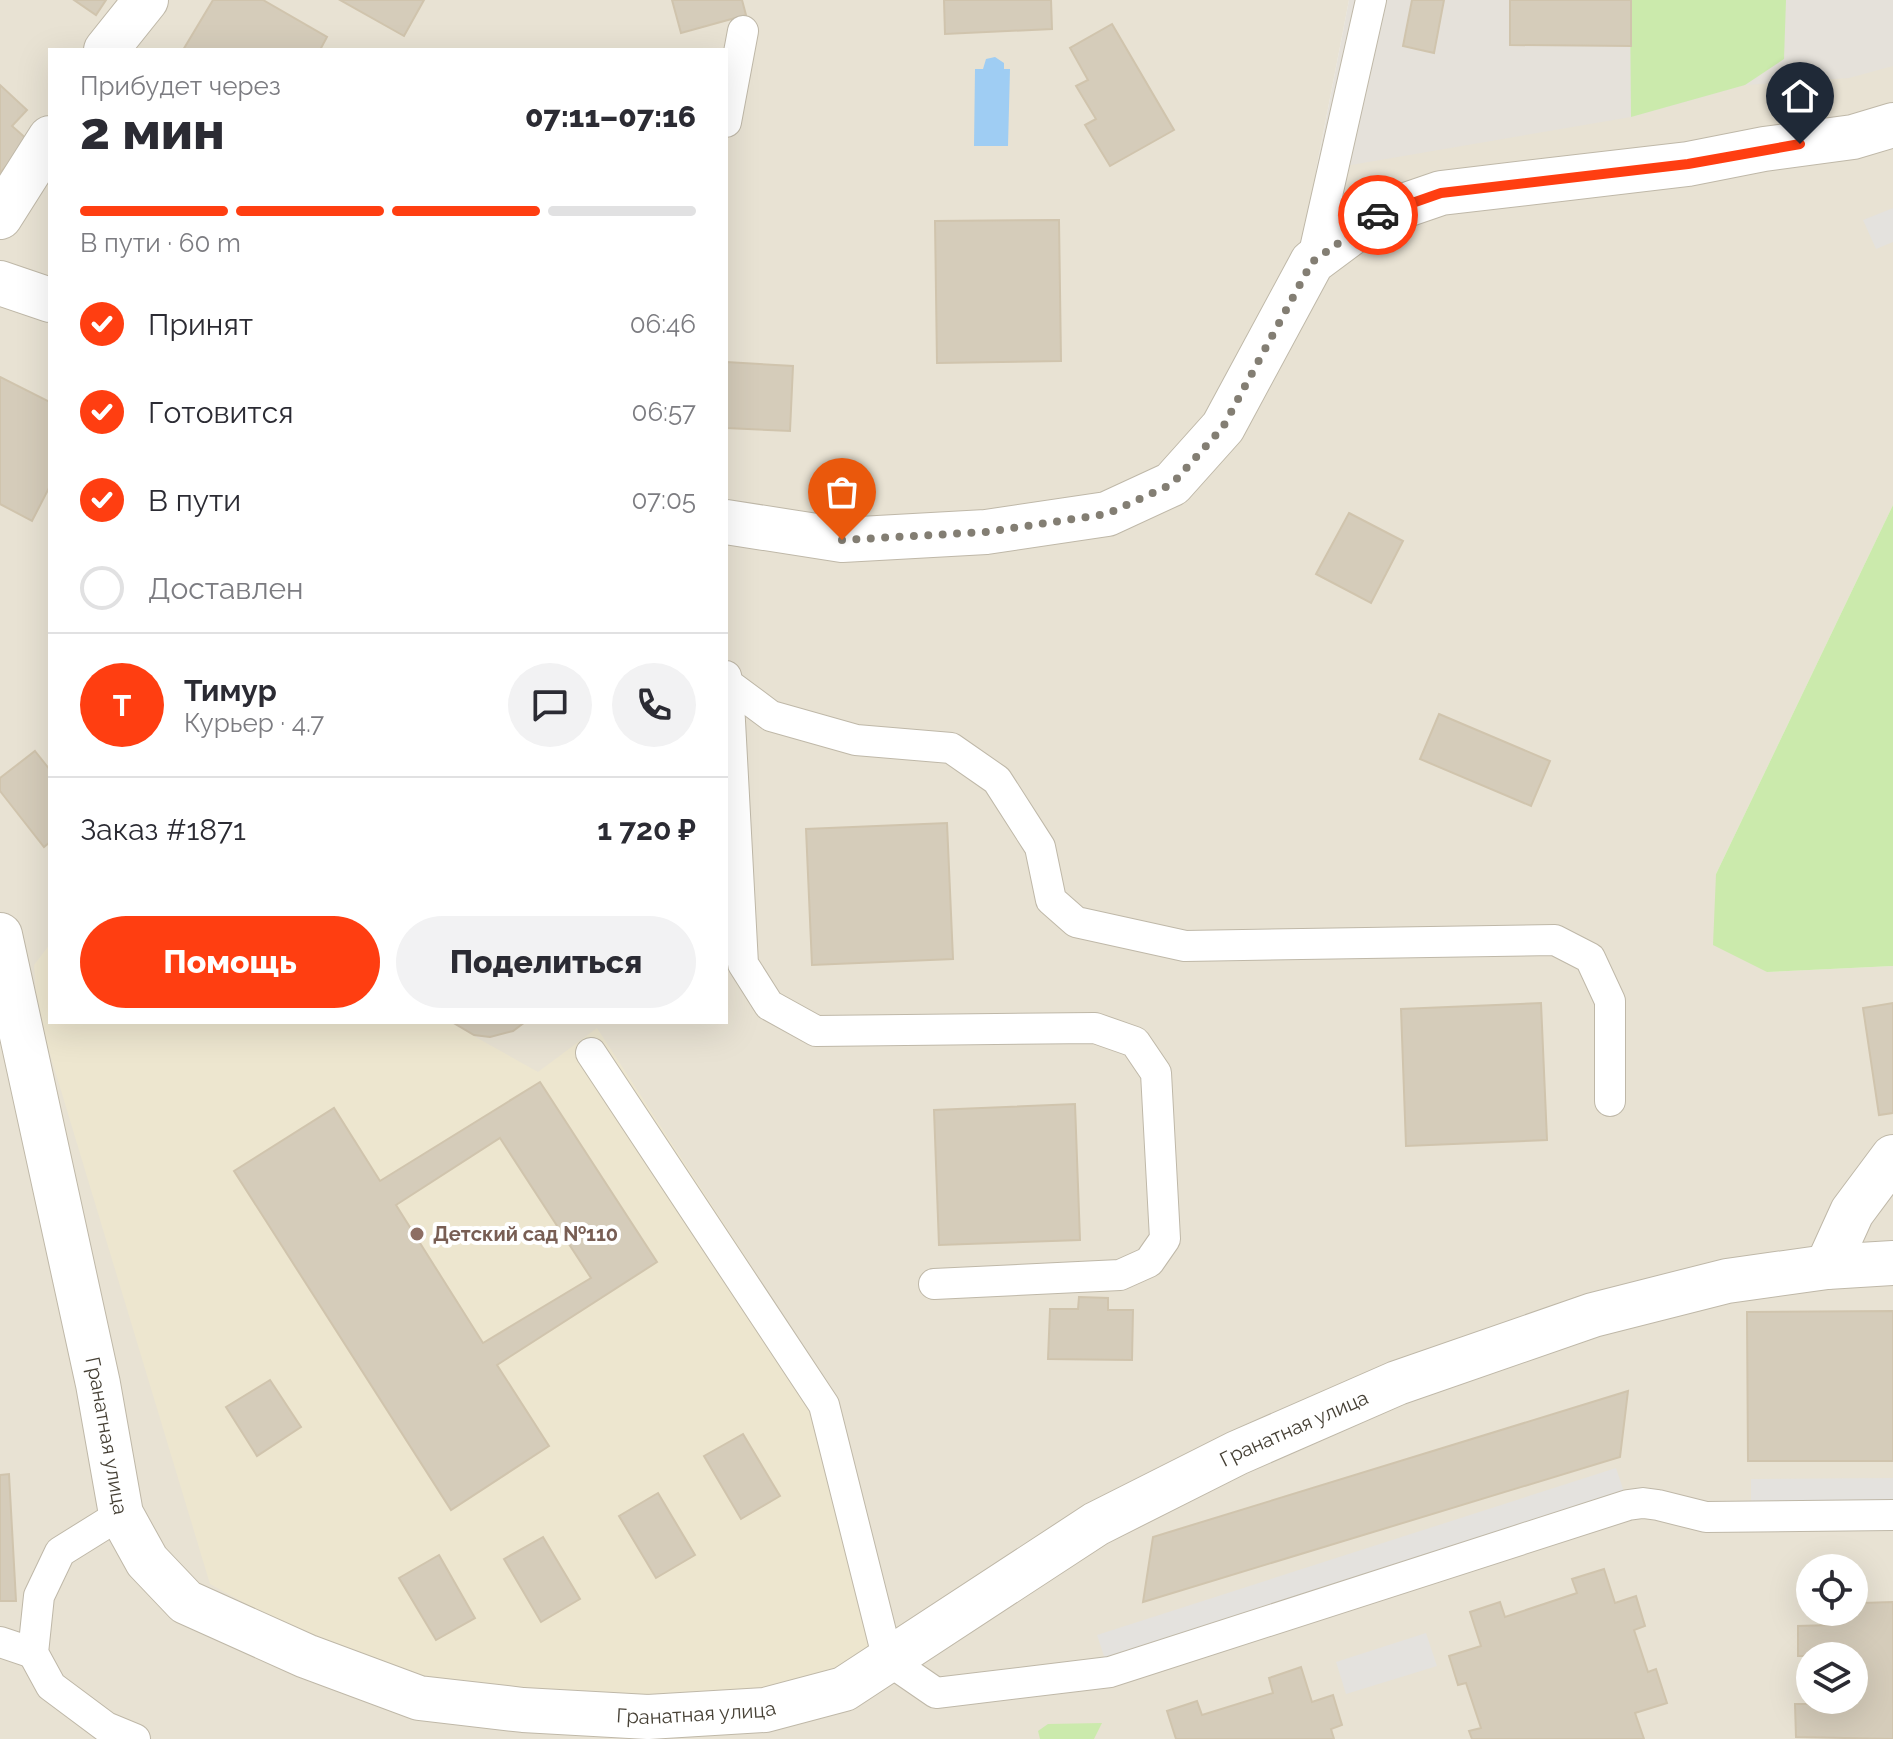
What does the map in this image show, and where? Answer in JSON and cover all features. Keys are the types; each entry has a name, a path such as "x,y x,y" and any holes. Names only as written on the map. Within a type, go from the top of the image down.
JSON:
{"street":[{"path":"108,48 146,0"},
{"path":"728,522 842,540 986,532 1107,514 1172,484 1223,427 1312,262 1374,216 1441,193 1688,164 1764,149 1853,137 1893,125"},
{"path":"0,217 48,141"},
{"path":"0,283 48,299"},
{"name":"Гранатная улица","path":"0,935 98,1384 121,1514 147,1561 186,1602 306,1656 419,1698 523,1710 648,1717 765,1710 844,1689 1096,1524 1237,1453 1397,1383 1593,1315 1727,1281 1827,1267 1893,1263"},
{"path":"1827,1267 1852,1212 1893,1157"}],"lane":[{"path":"1312,262 1371,0"},
{"path":"728,111 743,31"},
{"path":"728,681 771,716 856,740 951,748 963,756 997,780 1040,847 1051,900 1076,922 1185,946 1555,940 1590,958 1610,1001 1610,1101"},
{"path":"728,698 743,964 769,1005 816,1031 1095,1028 1135,1042 1156,1073 1165,1239 1149,1262 1120,1275 934,1284"},
{"path":"591,1053 824,1405 888,1660 936,1693 1110,1672 1643,1503 1706,1517 1893,1515"},
{"path":"121,1514 60,1552 39,1596 33,1653 51,1686 106,1727 135,1739"},
{"path":"0,1642 33,1653"}],"shaded area":[{"path":"0,0 1349,0 1316,170 1893,30 1893,505 1716,874 1767,972 1893,966 1893,1739 0,1739"},
{"path":"1349,0 1893,0 1893,66 1849,78 1745,85 1631,117 1316,171"},
{"path":"1893,208 1893,242 1876,249 1863,220"},
{"name":"Детский сад №110","path":"48,947 48,1024 453,1024 538,1072 597,1028 835,1395 896,1650 757,1699 473,1688 334,1652 210,1584 37,1011 34,965"},
{"path":"1616,1468 1626,1498 1107,1665 1097,1635"},
{"path":"1893,1478 1893,1505 1751,1506 1751,1479"},
{"path":"1426,1633 1437,1666 1346,1694 1336,1662"}],"green space":[{"path":"1630,0 1786,0 1784,59 1745,85 1631,117"},
{"path":"1893,505 1893,966 1767,972 1713,945 1716,874"},
{"path":"1102,1723 1094,1739 1040,1739 1038,1731 1048,1724"}],"water":[{"path":"995,57 1004,63 1004,69 1010,69 1008,146 974,146 975,69 983,69 986,59"}],"building":[{"path":"74,0 106,0 96,15"},
{"path":"213,0 263,0 327,37 321,48 184,48"},
{"path":"340,0 424,0 404,36"},
{"path":"672,0 742,0 746,15 681,33"},
{"path":"944,0 1051,0 1052,29 945,34"},
{"path":"1412,0 1444,0 1434,53 1403,46"},
{"path":"1510,0 1631,0 1631,46 1510,45"},
{"path":"1112,24 1174,130 1110,166 1085,125 1096,119 1076,86 1088,80 1070,48"},
{"path":"0,85 27,110 12,126 29,141 0,173"},
{"path":"1059,220 1061,361 937,363 935,221"},
{"path":"728,362 793,366 790,431 728,428"},
{"path":"0,377 48,401 48,490 32,521 0,504"},
{"path":"1349,513 1403,541 1371,603 1316,574"},
{"path":"1439,714 1550,761 1531,806 1420,759"},
{"path":"35,751 48,767 48,844 44,847 0,791 0,778"},
{"path":"947,823 953,959 812,965 806,829"},
{"path":"1541,1003 1547,1140 1406,1146 1401,1009"},
{"path":"1893,1003 1893,1113 1879,1115 1863,1008"},
{"path":"455,1024 522,1024 513,1031 490,1037 474,1035"},
{"path":"540,1082 657,1262 497,1365 549,1446 451,1510 234,1171 334,1108 380,1181","holes":["500,1138 591,1278 483,1343 396,1205"]},
{"path":"1075,1104 1080,1240 939,1245 934,1110"},
{"path":"1079,1297 1108,1298 1108,1310 1133,1310 1132,1360 1048,1359 1050,1309 1078,1309"},
{"path":"1893,1311 1893,1461 1748,1461 1747,1312"},
{"path":"270,1380 301,1427 257,1456 226,1407"},
{"path":"1628,1391 1620,1457 1143,1602 1153,1537"},
{"path":"743,1434 780,1496 741,1519 704,1456"},
{"path":"9,1474 16,1601 0,1601 0,1475"},
{"path":"658,1493 695,1555 656,1578 619,1516"},
{"path":"543,1537 580,1599 541,1622 504,1559"},
{"path":"439,1555 475,1618 436,1640 399,1578"},
{"path":"1604,1569 1615,1603 1636,1596 1645,1626 1634,1630 1648,1672 1656,1669 1667,1703 1635,1713 1644,1739 1472,1739 1469,1731 1481,1728 1466,1683 1458,1685 1449,1656 1481,1646 1470,1612 1500,1602 1505,1617 1577,1593 1572,1579"},
{"path":"1893,1602 1893,1739 1796,1737 1795,1704 1796,1714 1868,1714 1868,1642 1798,1642 1798,1626 1868,1626 1868,1603"},
{"path":"1301,1667 1312,1702 1333,1695 1342,1725 1331,1729 1334,1739 1176,1739 1167,1711 1197,1701 1202,1715 1273,1693 1269,1678"}],"way so far":[{"path":"842,540 986,532 1107,514 1172,484 1223,427 1312,262 1378,215"}],"place":[{"name":"Детский сад №110","path":"417,1234"}],"route":[{"path":"1378,215 1441,193 1688,164 1800,144"}]}
